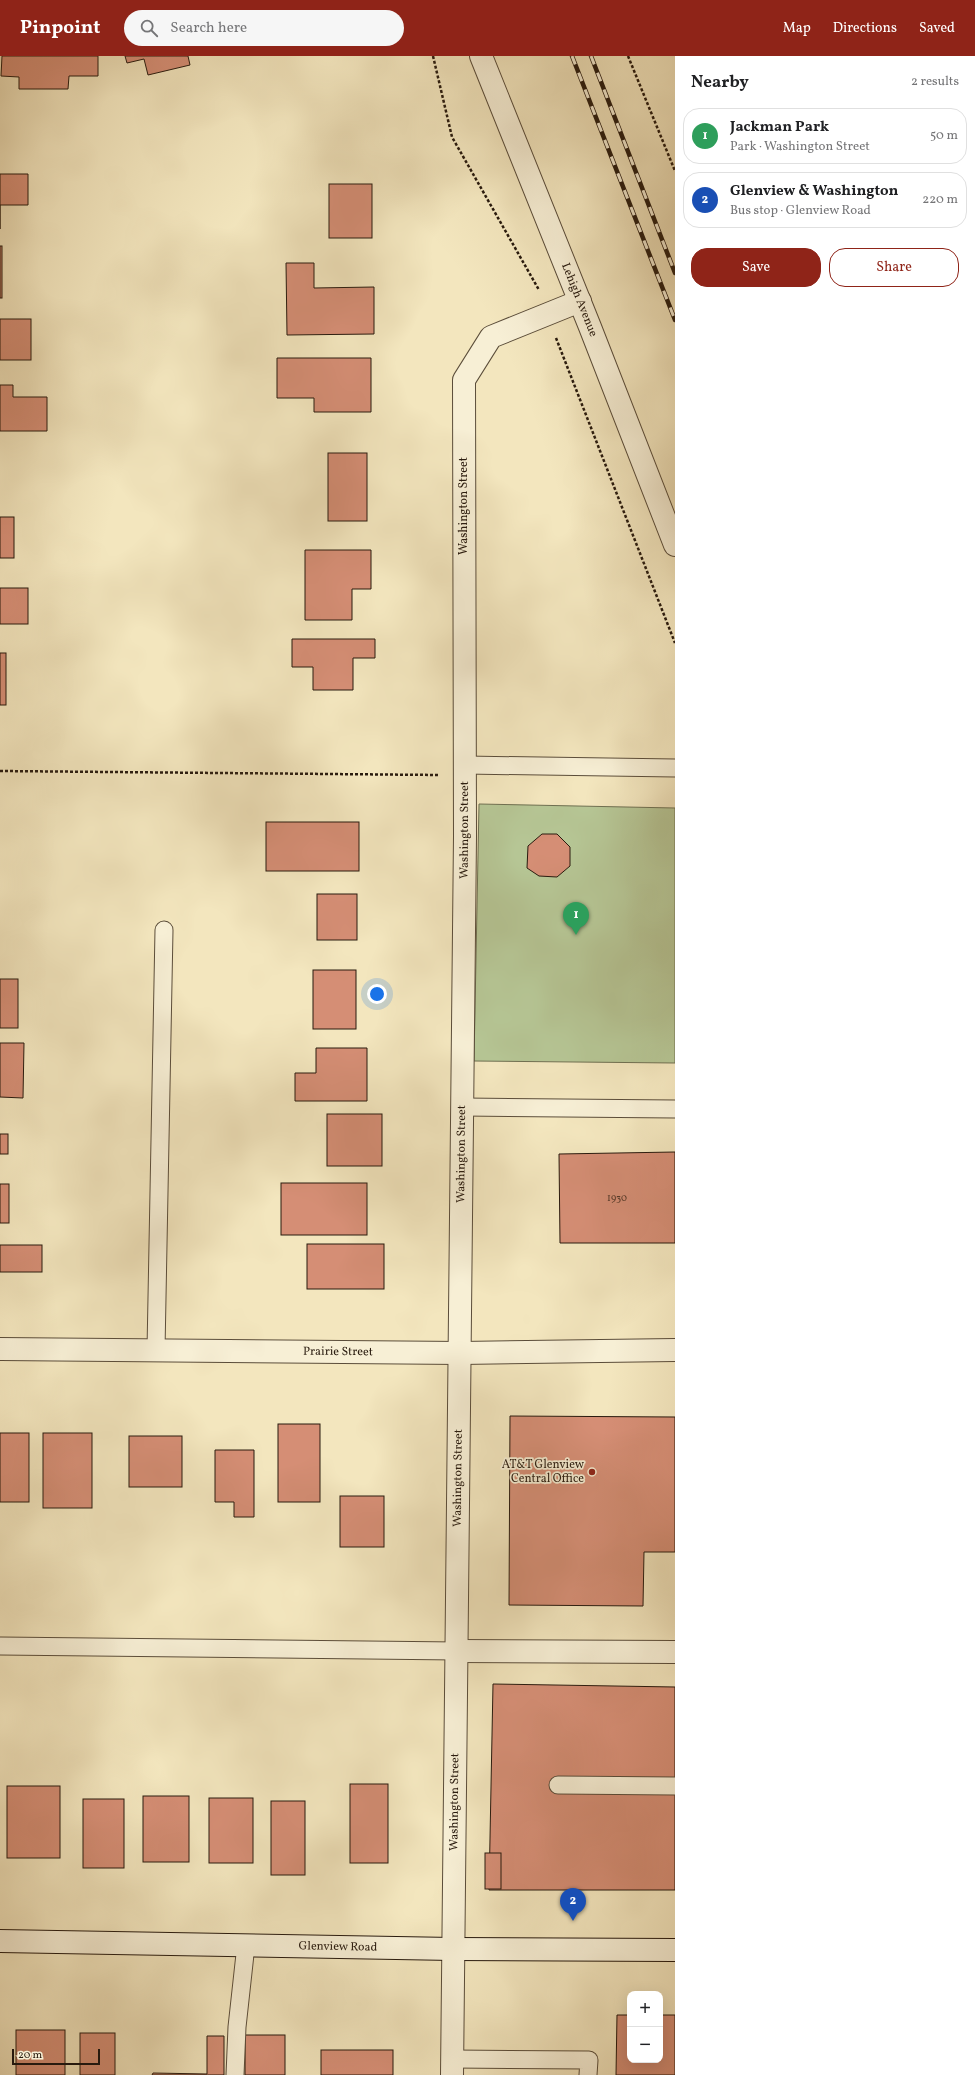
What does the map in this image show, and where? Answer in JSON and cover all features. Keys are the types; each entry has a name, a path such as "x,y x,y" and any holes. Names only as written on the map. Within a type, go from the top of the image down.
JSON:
{"street":[{"name":"Lehigh Avenue","path":"481,56 580,301 675,545"},
{"name":"Washington Street","path":"452,2067 463,1107 465,770 464,380 491,337 580,301"},
{"name":"Prairie Street","path":"0,1348 461,1353 675,1350"},
{"path":"457,1651 675,1652"},
{"name":"Glenview Road","path":"0,1941 453,1949 675,1950"}],"lane":[{"path":"465,770 675,768"},
{"path":"156,1350 164,930"},
{"path":"463,1107 675,1110"},
{"path":"0,1646 457,1651"},
{"path":"558,1785 675,1786"},
{"path":"235,2075 237,2027 246,1945"},
{"path":"452,2067 589,2060 588,2075"}],"path":[{"path":"433,56 452,137 537,285"},
{"path":"628,56 675,171"},
{"path":"557,341 675,643"},
{"path":"0,771 465,770"}],"green space":[{"path":"479,804 675,808 675,1063 474,1061"}],"building":[{"path":"2,56 98,56 98,76 69,76 68,89 19,89 19,77 1,76"},
{"path":"125,56 188,56 190,65 148,75 144,59 127,63"},
{"path":"0,174 28,174 28,205 0,205"},
{"path":"329,184 372,184 372,238 329,238"},
{"path":"0,246 2,246 2,298 0,298"},
{"path":"286,263 314,263 314,288 374,287 374,334 287,335"},
{"path":"0,319 31,319 31,360 0,360"},
{"path":"277,358 371,358 371,412 314,412 314,398 277,398"},
{"path":"0,385 13,385 13,397 47,397 47,431 0,431"},
{"path":"328,453 367,453 367,521 328,521"},
{"path":"0,517 14,517 14,558 0,558"},
{"path":"305,550 371,550 371,589 352,589 352,620 305,620"},
{"path":"0,588 28,588 28,624 0,624"},
{"path":"292,639 375,639 375,658 353,658 353,690 313,690 313,667 292,667"},
{"path":"0,653 6,653 6,705 0,705"},
{"path":"266,822 359,822 359,871 266,871"},
{"path":"542,834 557,834 570,847 570,866 557,877 539,876 527,868 528,846"},
{"path":"317,894 357,894 357,940 317,940"},
{"path":"313,970 356,970 356,1029 313,1029"},
{"path":"0,979 18,979 18,1028 0,1028"},
{"path":"0,1043 24,1043 23,1098 0,1097"},
{"path":"316,1048 367,1048 367,1101 295,1101 295,1073 316,1073"},
{"path":"327,1114 382,1114 382,1166 327,1166"},
{"path":"0,1134 8,1134 8,1154 0,1154"},
{"path":"675,1152 675,1243 560,1243 559,1154"},
{"path":"281,1183 367,1183 367,1235 281,1235"},
{"path":"0,1184 9,1184 9,1223 0,1223"},
{"path":"307,1244 384,1244 384,1289 307,1289"},
{"path":"0,1245 42,1245 42,1272 0,1272"},
{"name":"AT&T Glenview Central Office","path":"510,1416 675,1417 675,1552 644,1552 643,1606 509,1605"},
{"path":"278,1424 320,1424 320,1502 278,1502"},
{"path":"0,1433 29,1433 29,1502 0,1502"},
{"path":"43,1433 92,1433 92,1508 43,1508"},
{"path":"129,1436 182,1436 182,1487 129,1487"},
{"path":"215,1450 254,1450 254,1517 234,1517 234,1502 215,1502"},
{"path":"340,1496 384,1496 384,1547 340,1547"},
{"path":"493,1684 675,1687 675,1890 489,1890"},
{"path":"350,1784 388,1784 388,1863 350,1863"},
{"path":"7,1786 60,1786 60,1858 7,1858"},
{"path":"143,1796 189,1796 189,1862 143,1862"},
{"path":"209,1798 253,1798 253,1863 209,1863"},
{"path":"83,1799 124,1799 124,1868 83,1868"},
{"path":"271,1801 305,1801 305,1875 271,1875"},
{"path":"485,1853 501,1853 501,1889 485,1889"},
{"path":"617,2015 627,2015 627,2063 663,2063 663,2015 675,2015 675,2075 616,2075"},
{"path":"16,2030 65,2030 65,2075 16,2075"},
{"path":"80,2033 115,2033 115,2075 80,2075"},
{"path":"245,2035 285,2035 285,2075 245,2075"},
{"path":"207,2036 224,2036 224,2075 152,2075 153,2073 207,2074"},
{"path":"321,2050 393,2050 393,2075 321,2075"}],"railway":[{"path":"572,56 675,320"},
{"path":"591,56 675,273"}],"place":[{"name":"Jackman Park","path":"576,935"},
{"name":"AT&T Glenview Central Office","path":"592,1472"},
{"name":"Glenview & Washington","path":"573,1921"}]}
